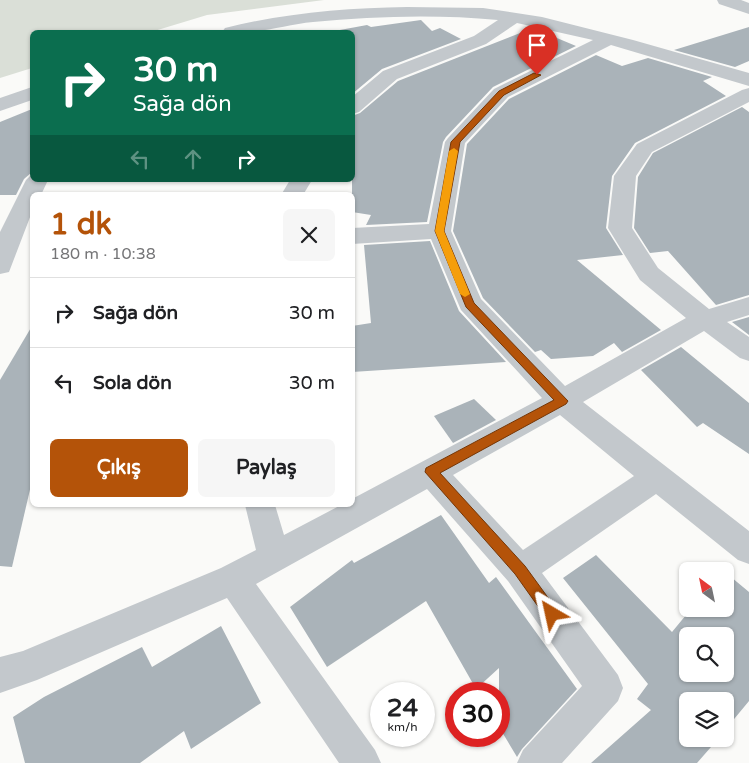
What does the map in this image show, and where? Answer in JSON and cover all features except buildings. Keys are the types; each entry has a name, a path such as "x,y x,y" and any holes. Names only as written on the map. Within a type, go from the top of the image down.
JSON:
{"street":[{"path":"725,0 749,9"},
{"path":"238,30 255,25 345,14 456,10 514,18 608,39 738,75 749,80"},
{"path":"355,105 390,75 480,40 514,18"},
{"path":"608,39 501,93 455,142 439,231 470,304 562,401 749,550"},
{"path":"0,105 30,94"},
{"path":"749,94 644,148 625,176 620,228 649,274 749,351"},
{"path":"0,266 22,234 30,205"},
{"path":"355,236 439,231"},
{"path":"0,675 24,668 232,579 562,401 705,319 749,306"},
{"path":"431,472 520,570 605,688 536,763"},
{"path":"520,570 657,477"},
{"path":"261,507 274,556"},
{"path":"232,579 362,763"}],"shaded area":[{"path":"0,0 324,0 207,15 158,30 30,30 30,69 0,78"}],"slow traffic":[{"path":"454,151 439,231 465,294"}],"route":[{"path":"537,75 501,93 455,142 439,231 470,304 562,401 431,472 520,570 552,614"}]}
